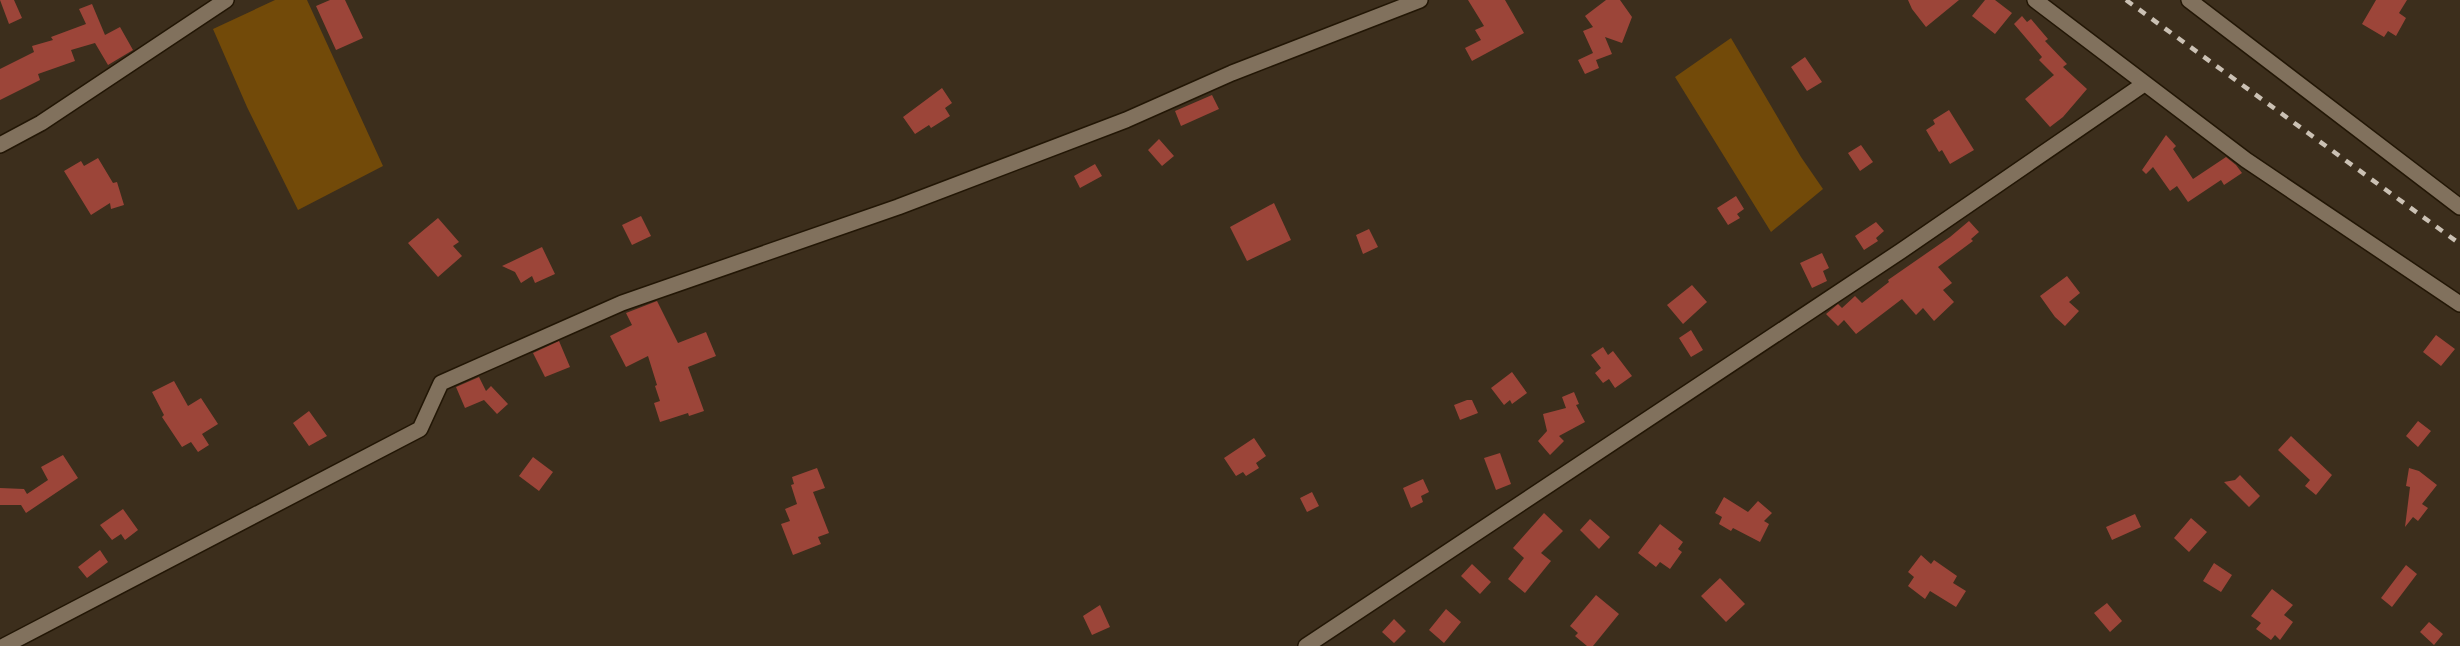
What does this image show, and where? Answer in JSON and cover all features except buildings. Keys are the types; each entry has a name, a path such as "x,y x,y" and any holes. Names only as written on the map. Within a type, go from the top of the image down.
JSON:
{"street":[{"path":"0,145 41,123 226,0"},
{"path":"4,646 420,429 441,383 622,303 898,207 1126,120 1232,73 1420,0"},
{"path":"2035,0 2246,160 2460,304"},
{"path":"2189,0 2460,207"},
{"path":"1306,646 1901,251 2144,84"}],"shaded area":[{"path":"275,0 307,0 383,166 298,210 247,107 213,29"},
{"path":"1731,38 1801,157 1823,189 1771,232 1675,77"}],"railway":[{"path":"2126,0 2460,244"}]}
